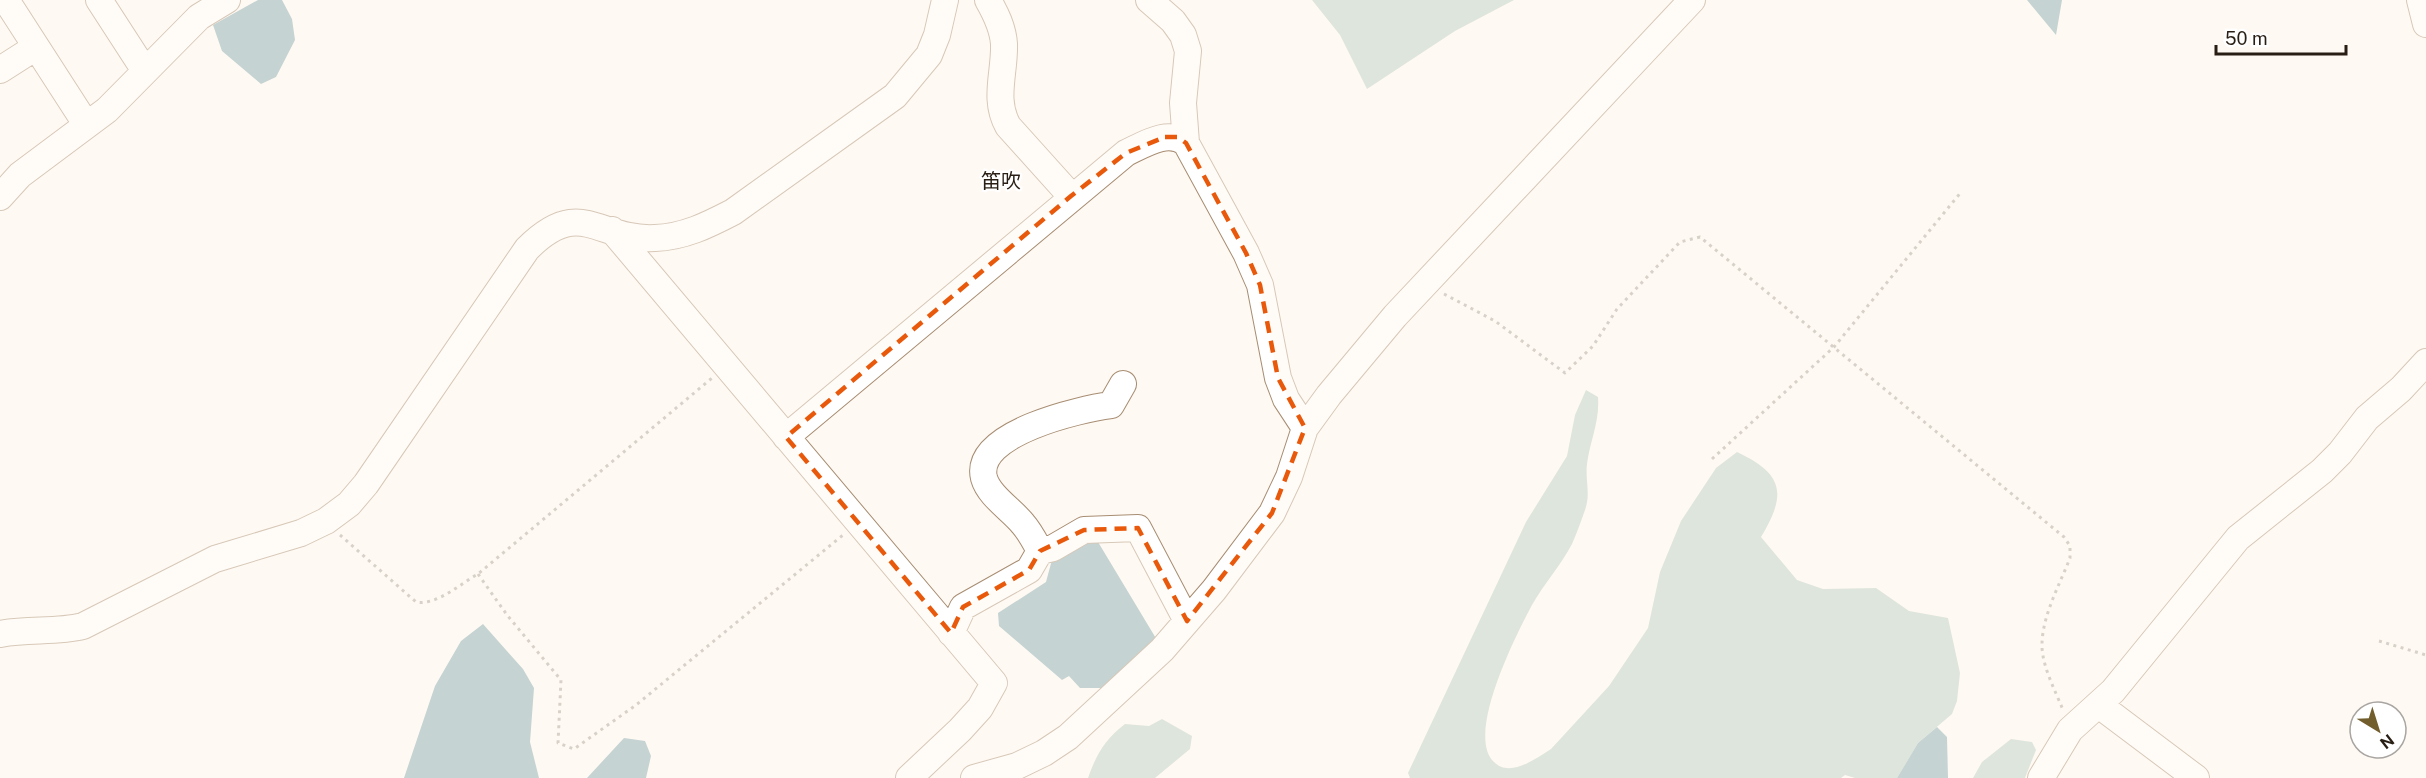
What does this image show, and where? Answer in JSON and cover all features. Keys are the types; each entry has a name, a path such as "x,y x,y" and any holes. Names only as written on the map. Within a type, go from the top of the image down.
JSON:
{"street":[{"path":"6,0 86,124"},
{"path":"99,0 145,71"},
{"path":"0,197 20,175 107,110 145,71 193,8 227,0"},
{"path":"0,634 30,630 65,630 83,626 215,559 301,534 326,521 349,504 366,484 527,249 542,234 560,224 581,222 635,237 680,235 706,226 733,212 895,96 929,55 937,35 945,0"},
{"path":"988,0 1002,29 1004,44 999,100 1001,114 1008,126 1071,196"},
{"path":"1149,0 1173,21 1183,35 1188,51 1183,103 1186,143 1246,253 1260,285 1278,378 1286,399 1305,428"},
{"path":"974,778 1017,766 1044,753 1068,736 1134,677 1187,621 1272,513 1289,477 1305,428 1329,395 1426,284 1692,0"},
{"path":"2420,0 2426,24"},
{"path":"0,70 36,47"},
{"path":"786,437 1071,196 1126,153 1150,141 1165,137 1178,137 1186,143"},
{"path":"612,230 994,683 980,708 909,778"},
{"path":"2041,778 2070,730 2099,705 2238,538 2322,471 2340,453 2367,418 2401,389 2426,362"},
{"path":"1040,551 1024,525 992,491 984,478 985,466 993,452 1044,420 1087,408 1111,405 1123,384"},
{"path":"951,633 963,607 1029,570 1040,551 1053,548 1084,530 1138,528 1187,621"},
{"path":"2099,705 2196,778"}],"path":[{"path":"1712,459 1834,347 1962,190"},
{"path":"1426,284 1495,321 1565,373 1593,346 1617,309 1680,242 1700,237 2064,537 2070,546 2070,558 2044,625 2041,644 2044,660 2070,730"},
{"path":"326,521 416,602 424,604 477,574 726,366"},
{"path":"477,574 507,615 561,680 558,742 574,749 636,705 858,523"},
{"path":"2379,641 2426,655"}],"highlighted area":[{"path":"1165,137 1178,137 1186,143 1246,253 1260,285 1278,378 1305,428 1272,513 1187,621 1138,528 1084,530 1040,551 1029,570 963,607 951,633 786,437 1071,196 1126,153"}],"green space":[{"path":"1312,0 1514,0 1455,31 1367,89 1340,35"},
{"path":"1586,390 1598,397 1596,423 1587,464 1587,504 1572,544 1532,605 1515,638 1496,685 1485,730 1487,749 1494,762 1507,768 1515,768 1551,749 1609,686 1648,628 1660,572 1681,521 1716,468 1737,452 1753,460 1772,477 1777,497 1775,509 1761,537 1797,580 1823,589 1876,588 1909,611 1948,618 1960,673 1957,701 1952,714 1918,743 1897,778 1855,778 1845,775 1841,778 1410,778 1408,773 1526,522 1567,456 1575,415"},
{"path":"1162,719 1192,736 1190,749 1155,778 1088,778 1102,748 1125,724 1149,726"},
{"path":"2011,739 2032,742 2036,750 2025,778 1973,778 1982,762"}],"water":[{"path":"258,0 282,0 292,19 295,40 276,77 261,84 222,51 213,25"},
{"path":"2027,0 2062,0 2056,35"},
{"path":"1087,538 1098,542 1157,640 1106,688 1080,688 1069,676 1062,680 999,626 998,613 1046,582 1053,556"},
{"path":"483,624 523,669 534,688 530,742 539,778 404,778 435,686 461,641"},
{"path":"1937,727 1947,737 1948,778 1897,778 1918,743"},
{"path":"624,738 645,741 651,756 646,778 587,778"}],"district":[{"name":"笛吹","path":"1001,181"}]}
